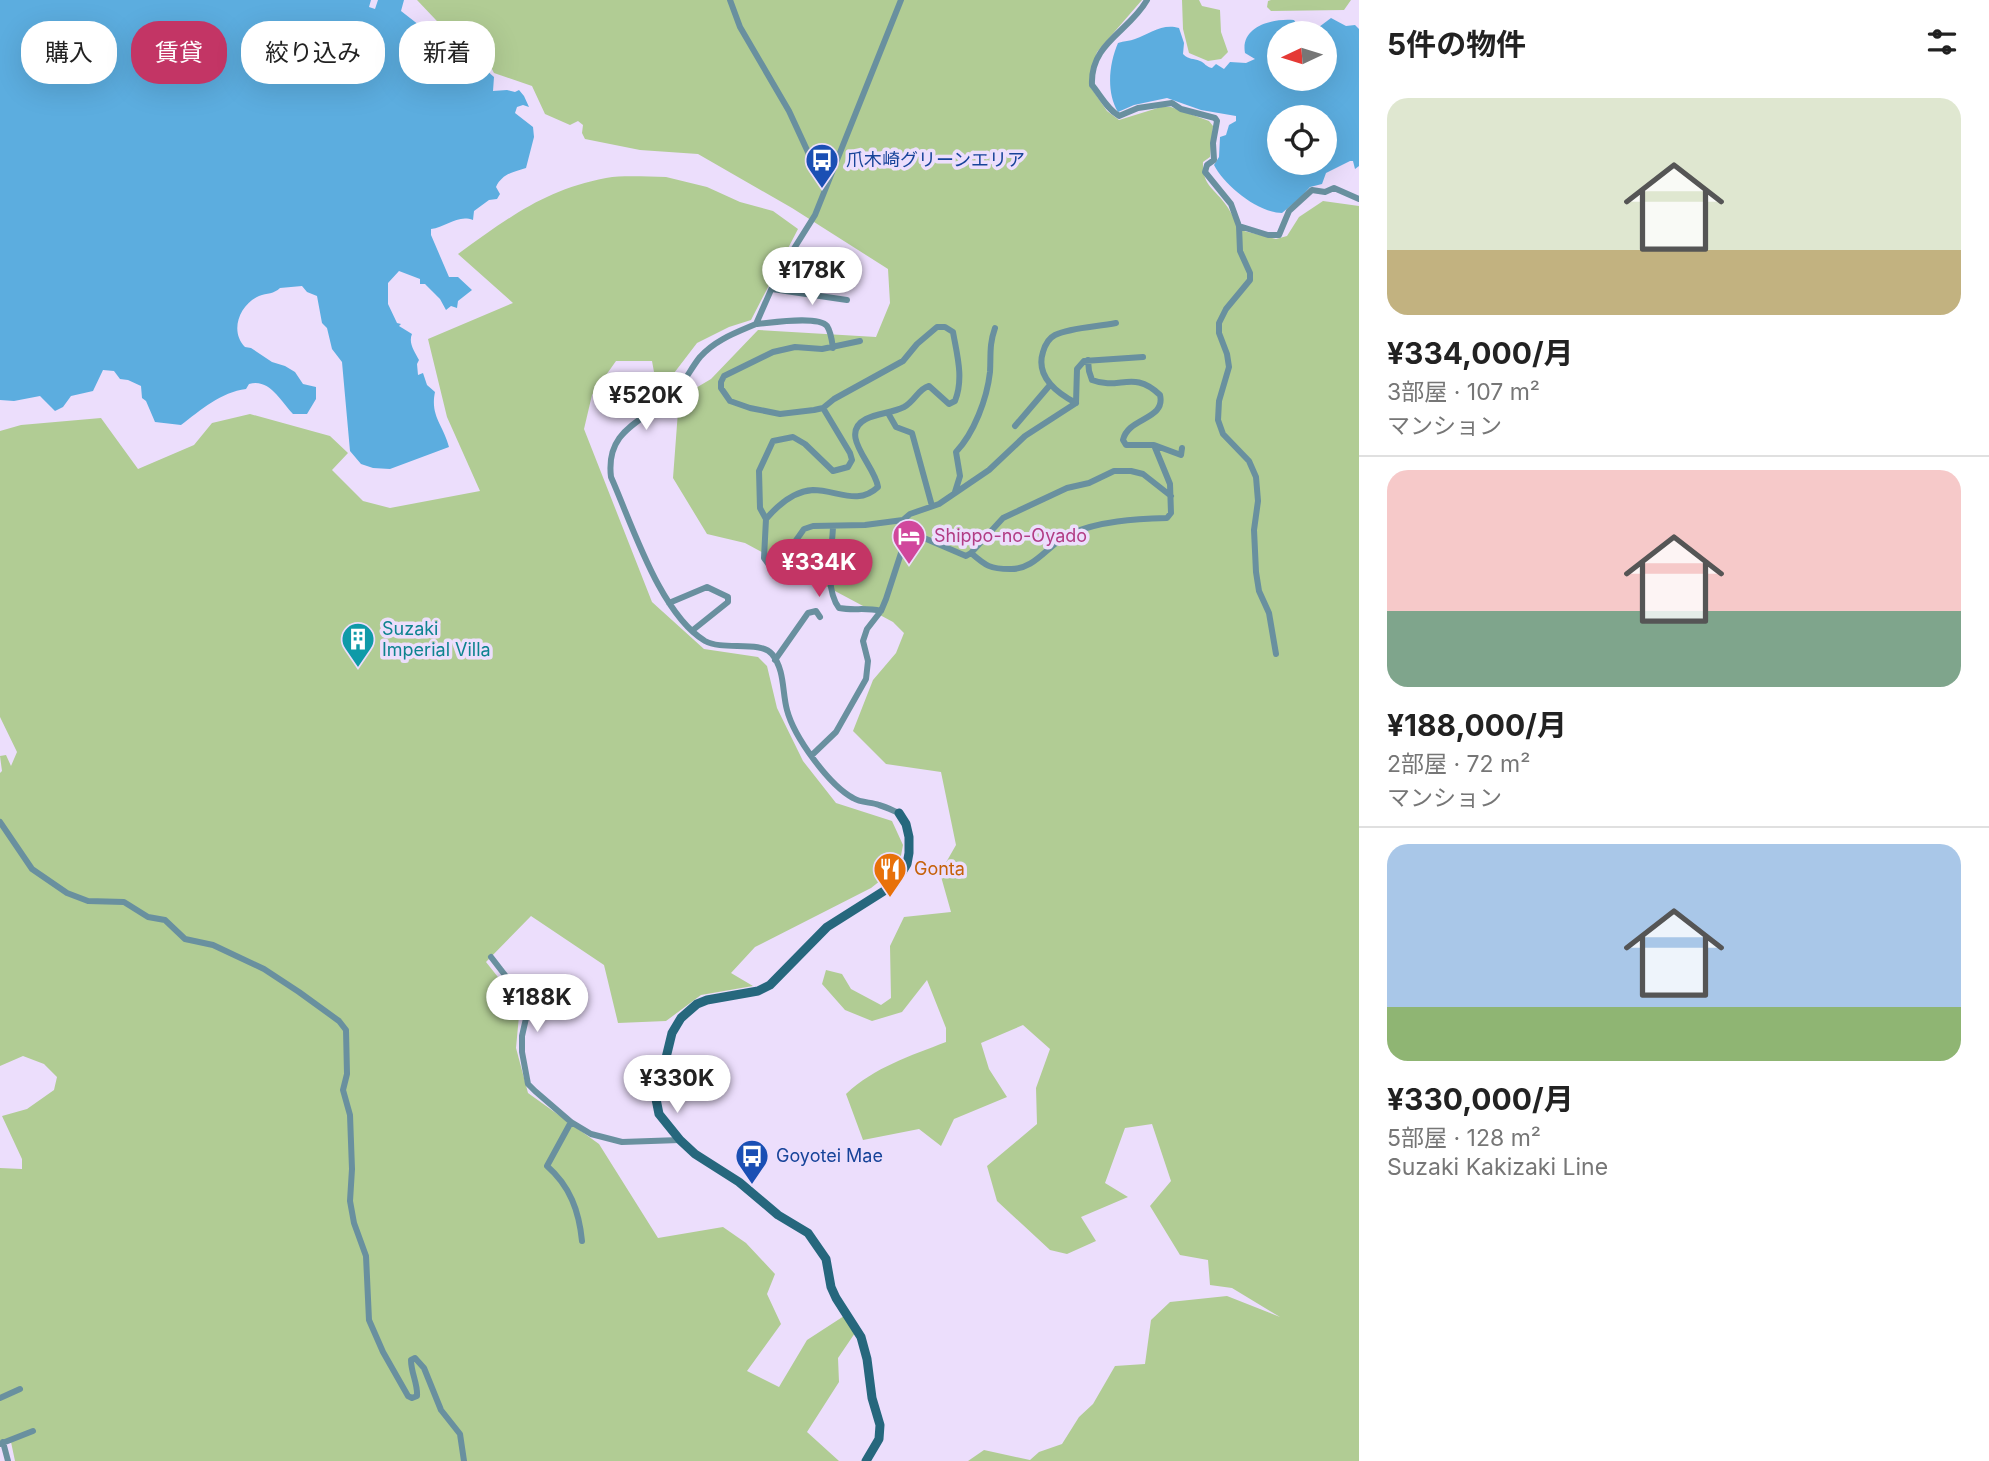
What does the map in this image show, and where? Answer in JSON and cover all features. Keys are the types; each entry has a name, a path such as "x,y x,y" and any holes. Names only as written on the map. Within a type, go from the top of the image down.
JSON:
{"main road":[{"path":"866,1461 879,1439 880,1425 872,1398 867,1359 860,1337 831,1287 826,1259 808,1233 778,1215 739,1182 695,1154 663,1121 656,1107 672,1033 681,1018 697,1004 707,1000 758,991 770,985 827,927 895,884 907,864 909,853 909,837 899,813"}],"street":[{"path":"730,0 740,27 789,111 825,189"},
{"path":"756,324 778,274 815,215 901,0"},
{"path":"1147,0 1122,31 1109,39 1102,48 1096,60 1092,85 1107,106 1119,116 1138,108 1172,103 1181,109 1215,118 1218,124 1213,143 1214,160 1208,164 1205,172 1231,204 1239,226 1240,251 1248,265 1250,280 1226,309 1219,323 1219,333 1229,366 1219,401 1219,419 1223,434 1249,461 1256,477 1256,572 1259,591 1269,613 1276,654"},
{"path":"1239,226 1268,235 1279,235 1289,211 1312,190 1325,192 1334,188 1359,199"},
{"path":"772,289 847,300"},
{"path":"833,348 826,324 810,320 756,324 713,345 675,392 620,436 611,451 611,477 659,587 684,623 715,645 766,650 775,660 781,674 790,720 826,774 842,791 856,800 899,813"},
{"path":"1076,402 1050,385 1043,374 1041,356 1046,343 1054,335 1116,323"},
{"path":"766,519 787,499 811,490 846,496 870,494 878,486 877,476 855,440 855,429 864,420 904,407 913,401 922,388 929,386 949,404 955,401 960,380 953,332 945,327 937,327 917,344 903,361 834,399 823,408 780,414 730,401 721,388 724,376 774,352 795,347 809,350 833,348 860,341"},
{"path":"956,492 960,476 956,452 966,441 981,405 989,373 989,345 995,328"},
{"path":"1076,402 1077,369 1080,364 1088,360 1143,357"},
{"path":"1088,360 1092,380 1106,384 1138,380 1160,395 1161,405 1156,413 1137,422 1124,434 1122,440 1126,445 1154,445 1181,455 1182,448"},
{"path":"1014,426 1050,385"},
{"path":"823,408 850,453 852,460 848,467 833,471 793,437 774,441 759,471 760,508 766,519 764,558 769,565 784,572 788,571 792,546 804,529 813,526 833,527 903,520 910,514 949,498 989,470 1025,436 1076,402"},
{"path":"888,412 892,423 912,433 932,506"},
{"path":"971,553 988,567 1017,569 1035,561 1068,535 1122,521 1167,518 1171,513 1170,484 1154,445"},
{"path":"905,536 918,535 956,554 966,556 1003,518 1067,488 1089,483 1114,471 1143,474 1171,496"},
{"path":"812,755 836,732 866,679 868,661 863,641 867,629 881,611 905,536 903,520"},
{"path":"833,527 831,568 832,597 835,603 839,608 850,610 865,607 881,611"},
{"path":"669,603 707,587 728,597 728,602 693,631"},
{"path":"775,660 808,613 816,611 820,617"},
{"path":"0,822 32,870 67,893 88,901 124,902 148,916 165,920 185,939 214,945 264,969 339,1021 346,1030 347,1074 342,1090 350,1115 350,1201 354,1223 366,1256 369,1320 383,1352 408,1396 412,1398 417,1396 417,1389 411,1371 411,1360 415,1358 419,1361 441,1410 460,1434 464,1461"},
{"path":"491,957 525,1001 527,1014 522,1052 528,1084 571,1122 591,1134 622,1142 680,1140"},
{"path":"571,1122 547,1166 563,1180 580,1220 582,1241"},
{"path":"0,1398 20,1389"},
{"path":"8,1461 2,1443 33,1431"}],"green space":[{"path":"417,0 1142,0 1097,52 1089,85 1107,111 1119,120 1161,107 1171,107 1209,121 1213,126 1210,157 1203,162 1203,170 1210,186 1228,208 1240,230 1276,239 1287,236 1299,217 1323,201 1359,206 1359,1461 968,1461 984,1450 1030,1460 1039,1452 1062,1444 1079,1417 1093,1404 1115,1366 1145,1364 1151,1320 1170,1302 1227,1296 1280,1317 1232,1288 1210,1285 1208,1260 1180,1255 1150,1206 1171,1181 1152,1124 1125,1128 1105,1183 1128,1197 1081,1217 1096,1241 1067,1254 1050,1250 997,1201 987,1166 1037,1124 1036,1088 1050,1049 1023,1025 981,1043 989,1069 1007,1097 954,1119 941,1146 919,1129 863,1140 846,1094 881,1069 946,1042 946,1028 927,980 902,1012 872,1021 845,1010 822,984 826,970 842,974 851,989 881,1005 891,998 890,946 904,917 951,912 940,873 956,845 941,772 886,764 853,731 873,680 896,653 904,633 893,622 745,543 707,534 673,478 679,398 711,379 758,330 876,337 890,303 888,269 792,208 698,154 640,150 585,139 582,133 583,125 578,121 570,125 545,114 532,86 495,73 495,21 437,21"},
{"path":"1182,0 1199,0 1202,6 1220,10 1221,32 1228,52 1221,59 1208,61 1189,53 1183,29"},
{"path":"1351,0 1344,10 1271,11 1267,7 1268,1"},
{"path":"666,177 707,187 740,202 773,211 798,229 751,320 729,327 697,343 671,377 646,403 642,385 654,372 652,361 616,361 592,395 584,429 652,602 704,649 758,657 767,666 777,708 803,761 836,803 892,821 903,845 899,866 871,888 755,947 731,973 753,986 701,995 666,1021 618,1023 604,965 531,916 486,962 520,1005 516,1048 528,1093 599,1144 658,1238 723,1227 746,1243 775,1274 767,1294 781,1324 747,1371 779,1387 807,1340 844,1316 855,1333 838,1358 839,1382 807,1432 839,1461 15,1461 11,1442 0,1443 0,1168 22,1169 22,1159 2,1116 27,1109 54,1090 57,1077 44,1064 23,1056 0,1066 0,756 6,755 11,766 17,752 0,717 0,431 21,425 101,418 138,469 194,445 212,423 250,414 330,436 348,453 332,470 363,501 390,508 480,491 447,417 428,339 513,303 458,254 510,217 564,190 606,178"}],"water":[{"path":"0,0 371,0 369,7 375,9 378,0 404,0 401,11 414,21 399,21 399,84 494,84 493,91 519,90 524,96 529,107 517,107 515,113 533,127 534,137 526,168 501,179 496,187 500,194 497,199 489,200 474,211 473,220 457,220 431,229 431,235 449,277 458,277 472,290 458,301 457,308 451,306 446,310 440,299 425,284 420,284 420,279 399,271 388,283 388,304 397,323 401,324 399,326 412,334 411,344 419,360 418,375 423,373 427,385 435,392 434,407 449,447 390,469 361,464 350,451 342,362 332,349 327,328 322,323 317,296 307,292 302,286 280,288 252,300 242,311 237,326 240,341 245,347 295,372 303,384 316,387 316,399 307,414 293,414 269,388 256,383 220,398 181,425 155,422 142,398 141,386 120,379 114,371 103,370 93,391 71,396 63,407 55,411 40,396 14,401 0,400"},
{"path":"1337,21 1346,26 1355,25 1359,29 1359,166 1355,169 1353,161 1350,161 1337,168 1337,105 1267,105 1267,175 1325,175 1322,184 1310,187 1282,213 1263,208 1243,196 1225,181 1214,165 1219,157 1220,137 1226,135 1229,125 1236,121 1236,116 1201,110 1167,98 1134,105 1118,112 1110,87 1118,43 1162,28 1179,28 1184,43 1183,54 1212,68 1216,64 1224,69 1230,62 1246,63 1255,59 1245,53 1245,44 1253,30 1267,22 1267,91 1337,91"}],"place":[{"name":"爪木崎グリーンエリア","path":"822,190"},
{"name":"Shippo-no-Oyado","path":"909,566"},
{"name":"Suzaki Imperial Villa","path":"358,669"},
{"name":"Gonta","path":"890,899"},
{"name":"Goyotei Mae","path":"752,1186"}]}
